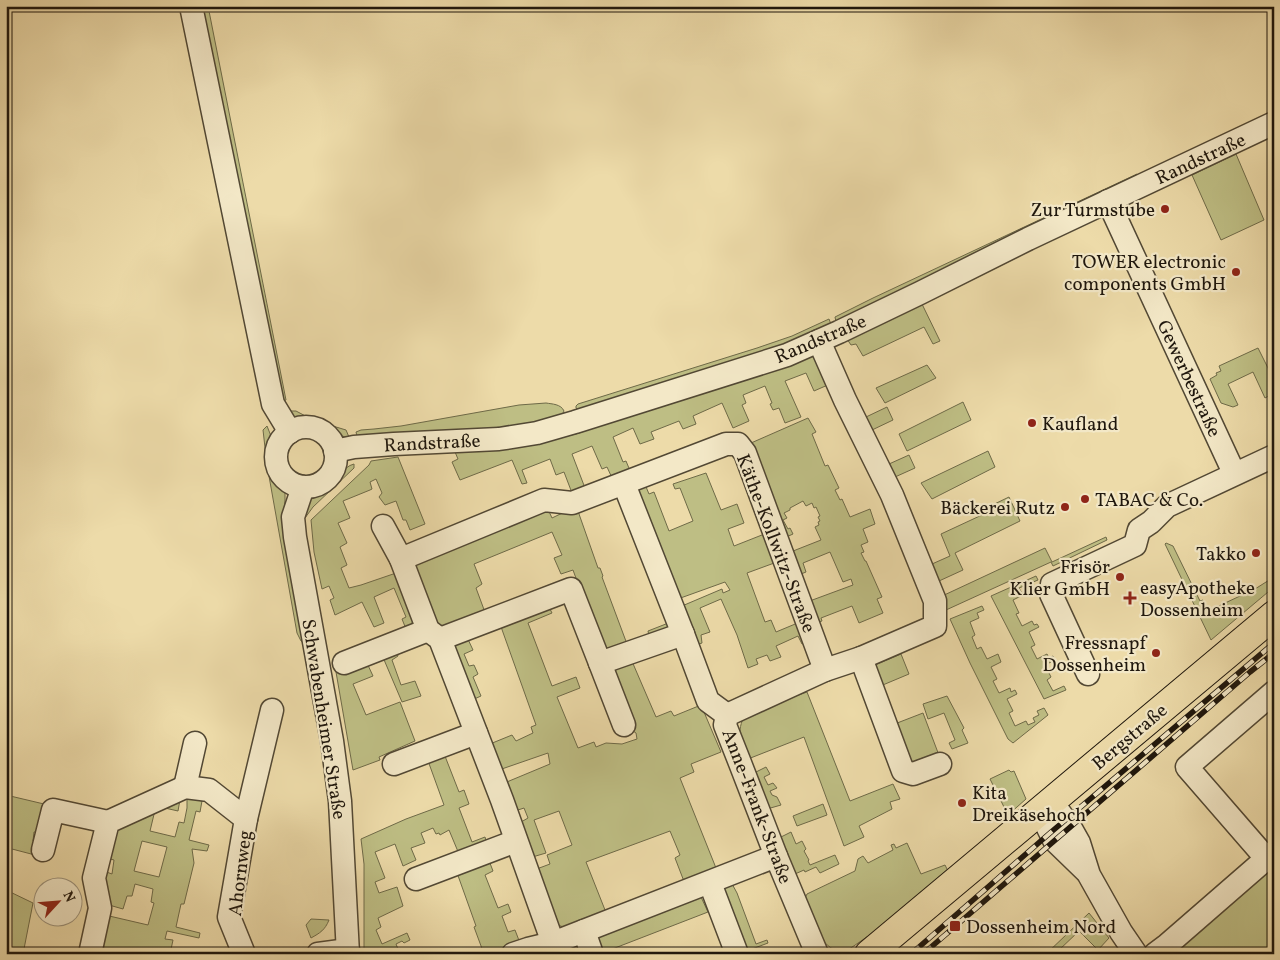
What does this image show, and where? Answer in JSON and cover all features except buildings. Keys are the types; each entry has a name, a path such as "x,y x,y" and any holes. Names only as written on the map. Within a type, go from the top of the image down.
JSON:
{"main road":[{"name":"Bergstraße","path":"869,954 1274,615"}],"street":[{"path":"191,6 273,404 290,432"},
{"name":"Randstraße","path":"335,451 358,447 499,438 537,433 778,358 819,342 1028,239 1274,123"},
{"name":"Gewerbestraße","path":"1108,201 1234,473"},
{"name":"Anne-Frank-Straße","path":"819,342 845,400 892,495 934,601 935,626 861,658 825,670 727,715 725,725 776,856 819,952"},
{"path":"298,428 318,429 326,434 332,442 335,451 336,461 333,470 321,483 312,486 302,487 292,484 284,478 278,469 276,459 277,448 282,439 298,428"},
{"name":"Käthe-Kollwitz-Straße","path":"401,559 544,500 572,503 726,444 738,444 745,453 825,670"},
{"path":"1088,674 1051,594 1052,584 1135,545 1139,530 1151,522 1167,506 1234,473 1274,456"},
{"path":"624,484 708,701 727,715"},
{"name":"Schwabenheimer Straße","path":"302,487 293,517 330,731 340,801 348,952"},
{"path":"384,526 401,559 476,733 553,943"},
{"path":"344,663 571,589 624,725"},
{"path":"600,663 683,634"},
{"path":"861,658 903,771 913,774 940,764"},
{"path":"1155,954 1270,855 1187,767 1274,692"},
{"name":"Ahornweg","path":"244,954 229,917 246,819 272,710"},
{"path":"394,764 476,733"},
{"path":"42,850 51,807 108,822 185,787 194,743"},
{"name":"Ahornweg","path":"185,787 209,790 246,819"},
{"path":"1046,807 1054,840"},
{"path":"1046,807 1070,827 1078,843 1089,875 1121,932 1136,954"},
{"path":"90,954 100,908 94,878 108,822"},
{"path":"1012,834 1047,836 1054,840 1089,875"},
{"path":"416,879 516,841"},
{"path":"521,951 553,943 776,856"},
{"path":"710,883 737,954"},
{"path":"584,931 592,954"},
{"path":"318,954 348,952"}],"green space":[{"path":"201,6 208,6 286,400 283,401"},
{"path":"1236,154 1264,220 1221,240 1192,175"},
{"path":"1137,174 1138,176 836,322 835,317 873,298"},
{"path":"921,302 940,341 933,344 924,327 863,356 856,344 851,345 847,339"},
{"path":"829,319 831,324 789,343 579,410 576,408 578,404 792,336"},
{"path":"1258,348 1274,380 1274,393 1265,398 1253,372 1228,384 1238,405 1233,407 1221,403 1210,379 1221,371 1219,366"},
{"path":"805,355 814,357 830,384 814,391 806,373 785,381 801,417 785,423 779,408 773,410 765,386 743,395 746,403 742,405 749,421 733,428 722,403 693,416 696,424 683,429 679,421 651,432 654,439 640,444 633,428 613,437 623,462 626,461 631,473 613,480 607,467 602,469 592,446 572,454 585,488 572,493 564,472 556,475 550,459 522,470 527,483 522,484 512,460 460,480 452,462 458,459 456,451 511,448 576,434"},
{"path":"927,365 936,378 885,403 876,388"},
{"path":"963,402 971,420 907,451 899,434"},
{"path":"546,403 561,407 564,411 562,415 556,418 497,429 357,436 356,432 519,405"},
{"path":"887,407 893,420 872,430 866,417"},
{"path":"290,411 296,411 313,420 346,430 349,437 340,436 319,424 298,419"},
{"path":"808,418 816,432 812,434 825,466 828,465 839,488 835,490 840,500 842,499 850,517 870,509 875,524 863,529 868,542 861,545 864,552 861,553 882,597 877,599 883,613 859,623 852,606 821,618 822,621 815,623 807,602 853,585 851,579 843,582 830,552 803,563 806,572 796,576 788,553 821,540 815,527 819,525 818,517 820,516 812,503 806,506 803,501 790,508 790,510 784,513 787,518 783,520 793,534 782,539 751,443"},
{"path":"267,426 271,436 272,466 285,493 283,521 304,643 297,633 267,465 263,430"},
{"path":"988,451 995,467 932,499 921,483"},
{"path":"909,455 915,468 895,477 889,464"},
{"path":"398,457 425,524 410,530 406,520 403,520 396,501 385,505 379,497 382,493 376,479 370,482 372,489 343,501 350,518 338,523 347,543 340,547 347,565 341,568 349,588 399,572 415,614 411,626 406,629 402,619 406,617 394,588 374,597 384,623 374,627 362,602 335,615 330,600 334,598 329,586 322,589 314,552 311,520 371,461"},
{"path":"354,464 354,468 313,507 305,518 306,506 310,499 331,486 344,470"},
{"path":"706,473 721,510 737,504 744,523 728,529 734,546 767,533 777,562 747,573 765,622 771,620 776,632 800,622 809,641 802,644 798,636 776,646 781,657 770,661 767,655 756,659 758,664 748,668 737,635 721,599 700,608 710,632 701,635 702,643 694,646 682,606 722,589 723,593 730,590 725,582 675,600 634,497 639,486 644,482 649,494 654,492 669,531 693,521 680,488 675,489 673,484"},
{"path":"1009,497 1020,521 955,553 963,570 939,581 932,564 950,556 941,534 984,514 982,510"},
{"path":"546,505 552,518 577,506 627,644 649,636 648,631 671,622 663,636 615,653 601,647 573,570 561,574 554,558 562,555 552,532 474,564 482,584 476,588 486,615 443,631 432,623 412,570 418,556"},
{"path":"1106,537 1107,540 1053,566 1051,562 946,610 940,597 1045,548 1052,562"},
{"path":"1166,543 1173,546 1200,601 1203,600 1208,611 1255,589 1274,577 1274,587 1211,640"},
{"path":"1036,576 1038,580 1019,588 1023,595 1013,600 1019,613 1016,614 1022,626 1032,621 1034,625 1037,624 1039,627 1029,632 1035,645 1031,647 1037,659 1047,654 1049,658 1053,656 1055,660 1045,665 1051,677 1047,680 1053,691 1064,686 1066,690 1044,699 991,596"},
{"path":"548,605 552,613 528,623 552,686 576,677 580,688 557,697 578,748 594,742 596,747 606,743 622,744 637,739 609,668 631,659 656,717 671,711 674,716 701,705 721,752 691,764 694,772 680,778 718,873 685,884 675,858 680,855 670,831 586,862 607,915 571,930 553,923 534,870 550,864 547,855 572,845 559,811 534,820 546,853 529,858 516,825 528,818 524,808 512,812 502,784 550,764 548,753 496,771 485,746 512,735 516,741 533,733 531,727 536,725 500,624"},
{"path":"982,606 984,610 977,613 979,618 970,622 975,635 972,637 977,649 981,647 987,659 998,654 1001,662 991,667 997,679 993,681 999,693 1010,688 1011,692 1015,690 1017,694 1007,699 1013,711 1009,713 1015,726 1026,721 1028,725 1035,722 1033,718 1039,715 1037,711 1044,708 1048,715 1013,743 1008,739 950,619"},
{"path":"466,635 473,650 464,654 469,666 474,665 478,674 473,677 481,696 472,700 450,654 457,640"},
{"path":"396,649 398,656 392,660 401,685 415,681 421,696 402,702 382,655"},
{"path":"901,654 909,674 878,687 875,665"},
{"path":"366,661 373,676 353,684 366,715 400,702 415,741 379,757 380,760 353,770 336,672"},
{"path":"807,692 850,801 893,784 900,799 890,802 892,809 859,826 864,837 844,846 804,737 748,759 741,742 740,732 745,714"},
{"path":"947,696 964,728 962,730 968,743 952,749 949,743 955,740 944,713 928,719 923,704"},
{"path":"923,713 940,758 918,767 906,759 892,725"},
{"path":"443,751 459,792 464,790 469,804 459,808 472,842 485,837 487,844 459,854 449,830 440,835 439,833 436,834 433,828 421,833 425,843 411,848 416,860 403,866 395,844 375,852 385,878 375,882 379,893 397,887 403,906 378,918 381,927 376,930 382,944 407,933 410,940 396,944 398,949 383,954 364,954 364,864 361,839 444,805 427,758"},
{"path":"766,767 770,774 764,777 768,785 773,783 777,788 770,791 772,795 777,797 781,805 767,809 754,773"},
{"path":"1009,770 1011,772 1014,771 1026,799 1008,815 990,779"},
{"path":"181,794 178,811 156,806 150,831 175,837 179,822 184,823 187,798 202,801 200,812 196,811 189,840 209,845 207,851 192,849 194,863 176,927 200,933 199,938 167,931 165,939 173,940 170,954 95,954 105,915 148,925 154,903 151,902 153,889 135,884 132,896 127,896 123,909 109,905 101,870 112,874 114,860 103,857 110,826","holes":["142,841 167,847 159,877 134,871"]},
{"path":"6,795 44,804 45,832 34,832 33,841 38,843 35,855 12,849 6,875"},
{"path":"823,804 827,815 797,826 793,816"},
{"path":"791,832 796,844 802,841 810,865 835,855 839,864 820,873 816,867 795,874 779,838"},
{"path":"907,843 921,874 945,865 948,871 890,921 845,952 831,948 825,943 804,900 807,894 855,871 858,859 863,856 868,863 893,850 891,845 894,844 896,848"},
{"path":"488,858 493,871 485,875 498,908 508,904 511,912 502,916 508,932 515,930 520,943 492,954 484,954 456,870"},
{"path":"1274,861 1274,954 1176,954 1174,950"},
{"path":"731,882 756,944 767,940 768,943 744,952 722,895 727,884"},
{"path":"6,890 32,903 32,908 23,954 6,954"},
{"path":"701,897 708,912 602,953 596,938"},
{"path":"1089,913 1109,938 1098,950 1079,931 1058,951 1061,954 1046,954"},
{"path":"311,919 329,920 322,931 311,938 306,925"}],"railway":[{"path":"911,954 1274,643"},
{"path":"923,954 1274,653"}],"place":[{"name":"Zur Turmstube","path":"1165,209"},
{"name":"TOWER electronic components GmbH","path":"1236,272"},
{"name":"Kaufland","path":"1032,423"},
{"name":"TABAC & Co.","path":"1085,499"},
{"name":"Bäckerei Rutz","path":"1065,507"},
{"name":"Takko","path":"1256,553"},
{"name":"Frisör Klier GmbH","path":"1120,577"},
{"name":"easyApotheke Dossenheim","path":"1130,598"},
{"name":"Fressnapf Dossenheim","path":"1156,653"},
{"name":"Kita Dreikäsehoch","path":"962,803"},
{"name":"Dossenheim Nord","path":"955,926"}]}
